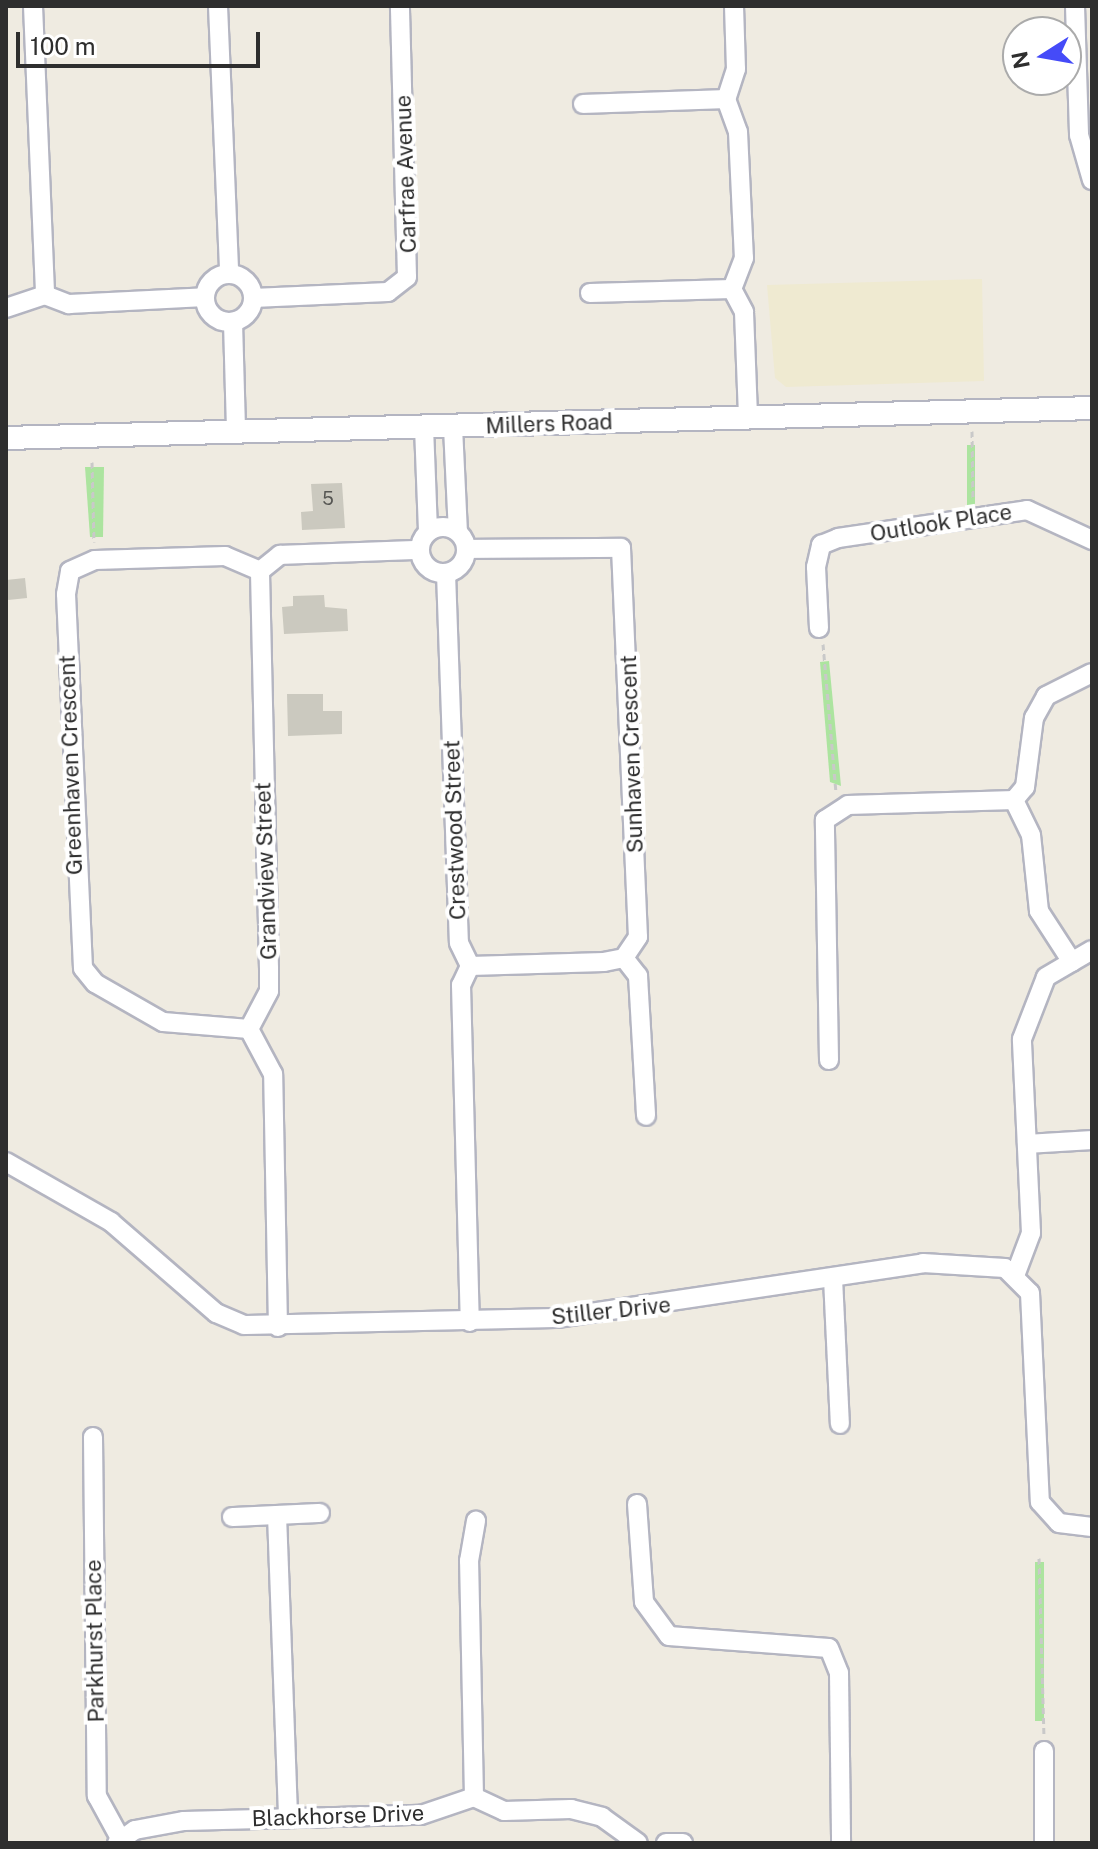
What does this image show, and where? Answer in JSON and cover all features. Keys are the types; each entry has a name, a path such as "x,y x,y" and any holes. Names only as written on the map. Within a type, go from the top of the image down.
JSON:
{"street":[{"path":"33,6 45,295"},
{"path":"218,6 229,274"},
{"name":"Carfrae Avenue","path":"253,298 388,292 407,277 400,6"},
{"path":"734,6 736,69 726,99 738,132 744,258 732,289 744,312 748,417"},
{"path":"1075,6 1084,56 1079,135 1092,180"},
{"path":"583,104 726,99"},
{"path":"233,322 210,313 205,297 215,278 229,274 249,284 253,298 233,322 236,430"},
{"path":"590,293 732,289"},
{"path":"6,308 45,295 69,304 205,297"},
{"name":"Millers Road","path":"6,438 1092,408"},
{"path":"424,427 428,532 419,550 425,565 446,573 459,568 467,549 458,532 453,427"},
{"name":"Outlook Place","path":"819,628 821,545 1027,510 1092,540"},
{"path":"428,532 458,532"},
{"name":"Sunhaven Crescent","path":"467,549 621,548 638,937 624,958"},
{"path":"95,560 225,556 260,571 280,555 419,550"},
{"name":"Greenhaven Crescent","path":"95,560 70,571 66,594 83,968 95,983 163,1022 249,1029"},
{"name":"Grandview Street","path":"249,1029 269,991 260,571"},
{"name":"Crestwood Street","path":"446,573 459,943 470,966 461,985 470,1322"},
{"path":"829,1060 821,839 837,808 1014,800 1025,787 1034,718 1046,696 1092,673"},
{"path":"1014,800 1029,824 1039,911 1072,962"},
{"path":"1092,950 1046,977 1030,1004 1022,1039 1031,1233 1016,1273 1030,1293 1041,1522 1092,1527"},
{"path":"470,966 624,958 638,976 646,1116"},
{"path":"249,1029 273,1074 278,1327"},
{"path":"1027,1144 1092,1140"},
{"name":"Stiller Drive","path":"6,1162 146,1247 223,1318 278,1327 470,1322 633,1310 923,1263 1016,1273"},
{"path":"833,1278 840,1424"},
{"name":"Parkhurst Place","path":"93,1437 97,1796 118,1840"},
{"path":"637,1504 644,1602 669,1636 829,1648 839,1673 841,1843"},
{"path":"232,1517 320,1513"},
{"path":"277,1515 288,1817"},
{"path":"476,1521 469,1561 474,1797 504,1811 571,1809 602,1817 638,1843"},
{"path":"1044,1751 1044,1843"},
{"name":"Blackhorse Drive","path":"118,1840 184,1821 421,1815 474,1797"},
{"path":"666,1843 683,1843"}],"path":[{"path":"971,411 974,518"},
{"path":"92,462 95,560"},
{"path":"819,628 837,808"},
{"path":"1039,1558 1044,1751"}],"shaded area":[{"path":"982,279 984,381 786,387 775,378 767,285"}],"green space":[{"path":"967,445 975,445 975,507 967,507"},
{"path":"85,467 104,467 103,537 90,537"},
{"path":"829,661 841,786 830,782 820,662"},
{"path":"1035,1562 1044,1562 1044,1721 1035,1721"}],"building":[{"path":"342,483 345,528 302,530 301,512 313,511 311,484"},
{"path":"25,578 27,598 8,600 6,580"},
{"path":"324,595 325,607 347,609 348,631 284,634 282,607 293,606 293,596"},
{"path":"287,694 323,694 323,711 342,711 342,734 288,736"}]}
